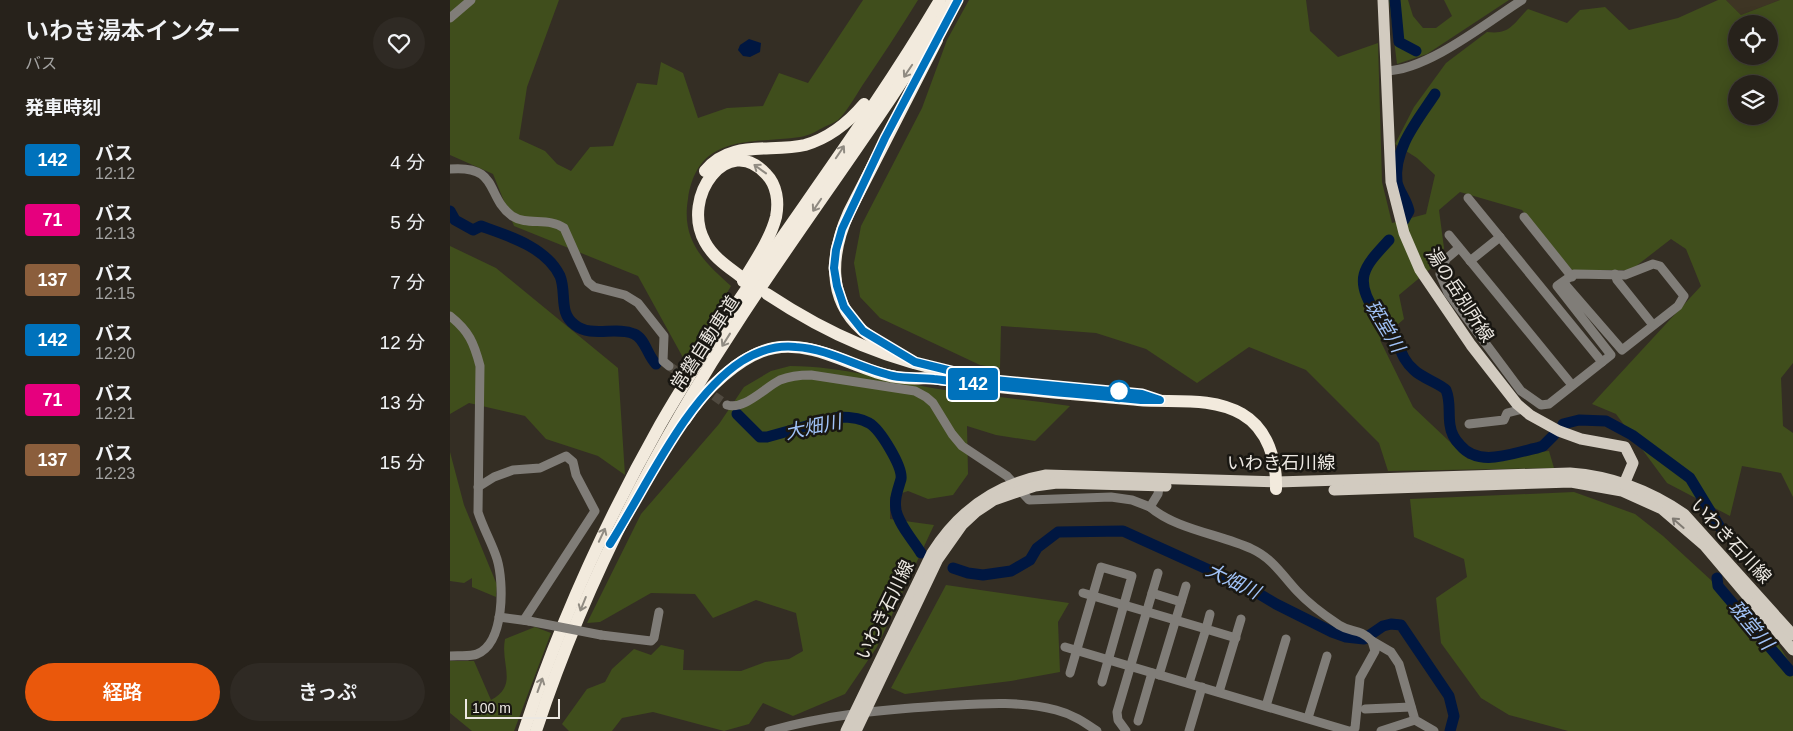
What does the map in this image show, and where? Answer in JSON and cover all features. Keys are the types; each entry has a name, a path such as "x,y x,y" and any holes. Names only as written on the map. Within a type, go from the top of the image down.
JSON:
{"highway":[{"path":"669,412 766,243 774,223 777,198 773,182 763,170 744,162 723,166 711,175 702,190 698,213 699,227 705,242 714,255 738,279 709,260 695,236 691,220 692,200 702,175 713,162 728,153 750,148 805,145 826,137 843,126 871,96 935,0"},
{"name":"常磐自動車道","path":"524,731 553,650 583,578 620,500 669,412 733,311 940,0"},
{"name":"常磐自動車道","path":"536,731 566,646 610,544 651,464 742,316 910,68 952,0"},
{"path":"915,362 863,331 850,316 844,307 837,286 835,258 842,229 849,212 958,0"},
{"path":"930,378 847,348 797,322 765,297 850,342 891,358 984,379 1142,394 1160,400"},
{"path":"610,544 688,414 727,372 752,355 773,348 805,348 893,376 930,378 1000,388 1216,405 1243,414 1258,427 1268,443 1277,486"}],"main road":[{"name":"湯の岳別所線","path":"1383,0 1391,182 1404,233 1420,270 1493,364 1506,392 1523,409 1559,431 1581,439 1625,448 1631,455 1633,462 1623,486"},
{"name":"いわき石川線","path":"846,731 859,712 932,553 943,535 961,515 984,497 1016,487 1033,478 1062,475 1160,482 1277,486 1570,473 1596,475 1662,499 1684,514 1792,641"},
{"name":"いわき石川線","path":"856,731 859,712"}],"street":[{"path":"450,18 470,0"},
{"path":"1386,71 1400,71 1430,58 1522,0"},
{"path":"450,169 480,173 488,179 506,212 515,218 552,222 564,228 588,282 594,287 633,299 661,331 664,340 663,360 669,366"},
{"path":"1468,198 1602,362"},
{"path":"1524,217 1572,277"},
{"path":"1449,235 1572,385"},
{"path":"1470,261 1500,237"},
{"path":"1460,248 1446,258 1440,274 1448,293 1493,364 1521,391 1541,405 1549,404 1611,355 1557,286 1574,274 1625,275 1649,266 1660,266 1684,296 1678,306 1622,350 1564,282"},
{"path":"1616,274 1617,280 1654,325"},
{"path":"450,316 465,327 475,348 480,366 478,512 496,558 502,585 499,616 488,645 477,654 450,656"},
{"path":"727,404 740,405 781,380 796,375 811,374 915,391 933,403 952,434 962,446 1007,476 1029,500 1111,497 1132,500 1150,507 1163,516 1254,550 1273,564 1297,592 1319,611 1348,630 1363,631 1369,638 1395,656 1403,672 1415,720 1434,731"},
{"path":"1469,424 1504,420 1507,413 1523,409"},
{"path":"478,487 494,477 513,470 540,468 566,456 573,462 576,475 595,511 527,621"},
{"path":"1150,507 1158,494 1160,482"},
{"path":"1070,673 1101,567 1132,576 1102,682"},
{"path":"1126,731 1118,720 1116,712 1158,572"},
{"path":"1138,721 1176,620 1186,586"},
{"path":"1082,593 1236,638"},
{"path":"1152,593 1181,602"},
{"path":"499,616 651,641 654,638 659,612"},
{"path":"1189,684 1210,614"},
{"path":"1219,692 1241,618"},
{"path":"1065,648 1350,731 1355,728 1360,678 1375,651 1369,638"},
{"path":"1266,706 1286,639"},
{"path":"1308,718 1327,656"},
{"path":"1189,731 1202,687"},
{"path":"769,731 828,716 859,712 1002,703 1022,704 1064,713 1097,731"},
{"path":"1365,709 1411,708"},
{"path":"1381,731 1415,720"}],"shaded area":[{"path":"1726,0 1780,0 1741,15"}],"green space":[{"path":"450,0 559,0 527,87 519,139 545,151 557,164 571,171 590,147 613,146 637,83 657,85 661,62 683,73 698,118 727,108 763,106 779,73 808,83 863,0 918,0 851,104 838,120 803,136 745,142 729,146 714,152 703,162 694,178 688,199 688,226 691,238 703,258 731,286 686,363 638,276 514,226 493,174 450,155"},
{"path":"969,0 1306,0 1310,31 1338,57 1378,43 1382,182 1392,223 1426,214 1435,175 1417,158 1395,144 1414,107 1446,63 1487,32 1506,30 1528,9 1567,23 1580,10 1605,7 1629,30 1678,18 1718,0 1726,0 1741,15 1780,0 1793,0 1793,363 1781,378 1783,426 1793,433 1793,497 1781,473 1742,466 1730,516 1667,483 1616,414 1592,404 1701,286 1686,249 1671,239 1631,270 1572,270 1522,210 1460,192 1439,210 1444,248 1441,260 1399,295 1404,319 1380,340 1413,407 1468,459 1549,451 1554,468 1388,471 1379,443 1306,370 1249,347 1197,383 1146,349 1096,333 1001,326 1000,368 980,365 880,318 860,297 854,263 861,226 922,108 947,40"},
{"path":"1389,0 1408,0 1413,16 1423,28 1436,28 1452,16 1444,0 1509,0 1427,54 1397,64"},
{"path":"450,246 496,268 618,368 625,475 598,456 546,439 525,416 469,403 450,414"},
{"path":"790,366 829,369 945,390 1070,406 1035,441 996,435 967,426 968,474 953,495 928,499 908,491 890,497 890,519 934,525 877,647 845,694 793,716 763,703 749,724 724,731 653,712 622,718 612,731 569,731 562,724 587,689 605,682 612,669 634,649 651,655 661,645 684,650 683,670 741,671 765,662 789,659 803,651 796,613 756,600 713,618 695,594 651,593 600,622 587,623 641,514 719,424 744,387 771,371"},
{"path":"450,452 464,505 497,585 496,597 472,587 472,578 464,583 450,581"},
{"path":"1574,492 1635,514 1663,536 1775,639 1793,668 1793,731 1568,731 1509,715 1481,698 1441,643 1436,598 1467,577 1464,559 1414,537 1410,499"},
{"path":"946,585 1069,603 1058,622 1060,672 1011,681 905,694 891,688"},
{"path":"535,627 551,633 514,731 472,731 450,713 450,661 474,661 491,700 504,688 506,681 505,639"}],"water":[{"path":"749,39 761,43 760,52 750,57 743,56 738,50 740,45"}],"waterway":[{"name":"斑堂川","path":"1395,0 1399,42 1416,51"},
{"name":"斑堂川","path":"1404,220 1409,211 1397,182 1399,158 1408,135 1435,94"},
{"name":"大畑川","path":"450,211 455,220 473,230 481,226 526,244 546,257 560,276 566,315 575,325 588,331 619,331 634,334 641,339 656,364"},
{"name":"斑堂川","path":"1389,240 1373,257 1364,273 1365,290 1376,313 1394,335 1409,365 1417,373 1446,390 1449,420 1458,443 1468,452 1477,456 1496,457 1543,446 1554,435"},
{"name":"大畑川","path":"737,414 760,437 767,437 839,417 855,418 869,423 879,433 895,458 901,473 896,498 896,510 903,527 921,553"},
{"name":"斑堂川","path":"1563,424 1579,420 1606,421 1632,435 1690,478 1721,529"},
{"name":"大畑川","path":"953,568 983,575 1011,571 1030,560 1037,548 1058,532 1123,531 1251,589 1276,604 1346,637 1364,639 1383,626 1391,624 1401,625 1449,696 1454,716 1450,731"},
{"name":"斑堂川","path":"1717,578 1718,586 1790,671"}],"tunnel":[{"path":"669,366 692,381"},
{"path":"703,388 727,405"}],"bus line":[{"name":"142","path":"610,544 688,414 727,372 752,355 773,348 794,346 805,348 831,355 876,372 906,378 930,378 1000,388 1160,400 1142,394 984,379 952,373 915,362 873,338 855,323 844,307 837,286 834,268 836,250 842,229 885,138 958,0"}]}
